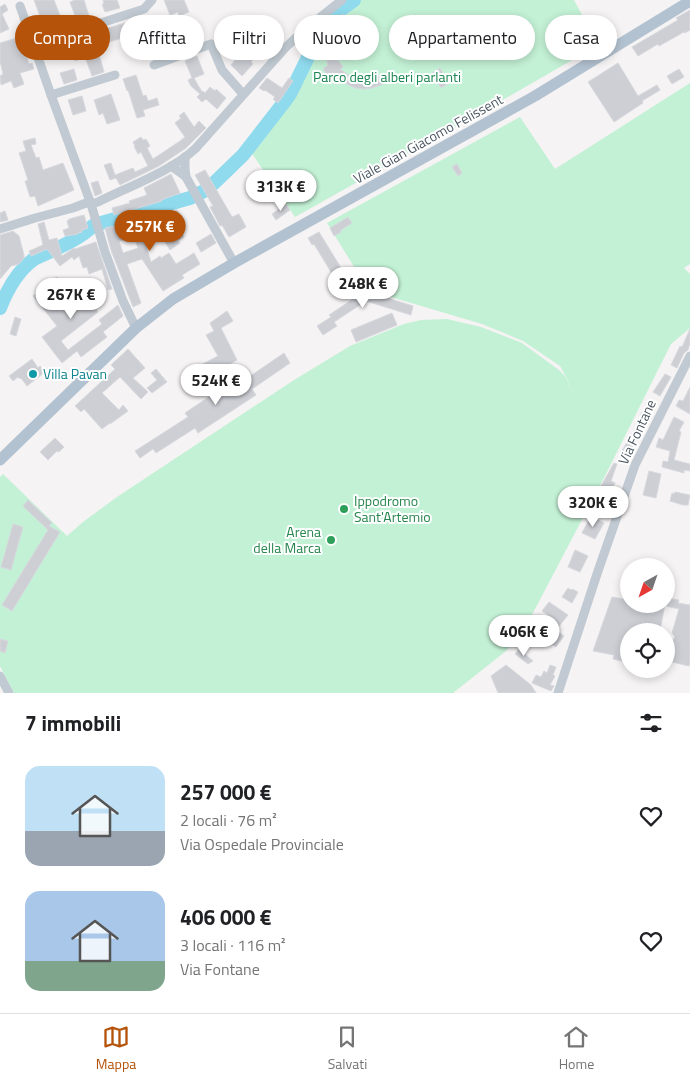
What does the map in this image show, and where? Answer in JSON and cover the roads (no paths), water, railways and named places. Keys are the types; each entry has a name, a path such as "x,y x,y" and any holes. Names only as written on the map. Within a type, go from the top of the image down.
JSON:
{"main road":[{"name":"Viale Gian Giacomo Felissent","path":"0,460 136,328 173,299 234,262 535,96 690,1"}],"street":[{"path":"110,20 144,9 152,0"},
{"path":"0,228 86,203 98,202 171,166 196,148 295,38 312,22 342,0"},
{"path":"20,6 23,15"},
{"path":"154,65 211,44 222,70 243,94"},
{"path":"38,60 92,204 123,301 136,328"},
{"path":"51,95 115,74"},
{"path":"184,157 186,177"},
{"path":"171,166 186,177 234,262"},
{"name":"Via Fontane","path":"558,693 635,465 690,356"},
{"path":"0,676 9,693"}],"waterway":[{"path":"213,184 243,155 290,94 314,45 328,22 336,13 354,0"},
{"path":"0,308 13,281 22,269 34,259 73,240 94,225 190,198 204,191"}],"place":[{"name":"Villa Pavan","path":"33,374"},
{"name":"Ippodromo Sant'Artemio","path":"344,509"},
{"name":"Arena della Marca","path":"331,540"}],"park label":[{"name":"Parco degli alberi parlanti","path":"387,77"}]}
